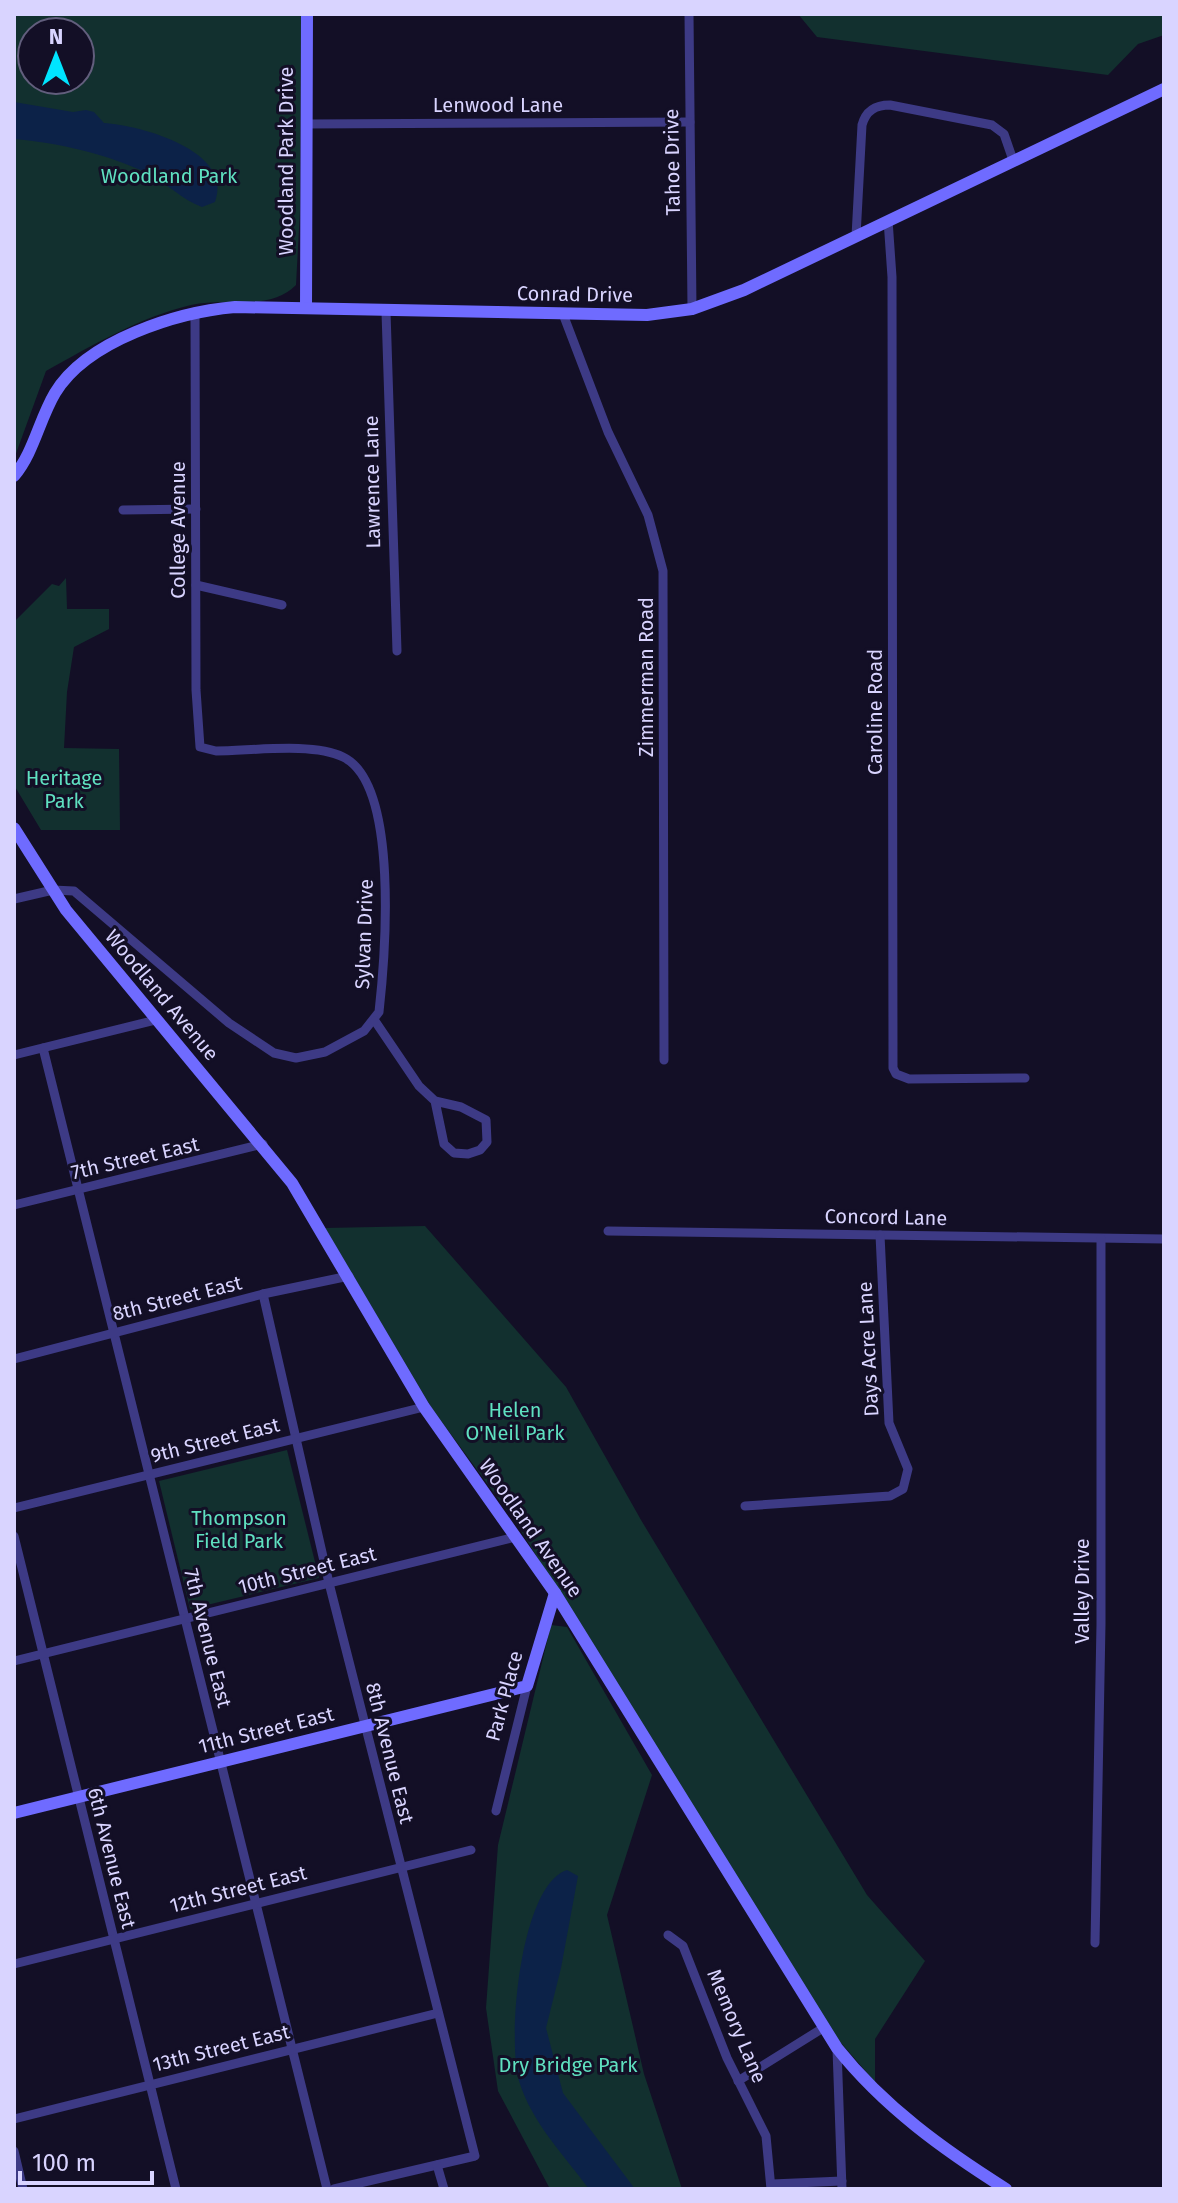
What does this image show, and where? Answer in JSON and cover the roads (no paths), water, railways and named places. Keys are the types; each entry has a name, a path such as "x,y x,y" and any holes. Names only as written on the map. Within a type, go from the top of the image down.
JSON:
{"street":[{"name":"Woodland Park Drive","path":"306,308 307,14"},
{"name":"Tahoe Drive","path":"689,14 692,309"},
{"name":"Conrad Drive","path":"14,476 31,450 58,388 79,366 149,327 195,312 235,307 647,315 692,309 744,290 1164,89"},
{"path":"856,236 862,125 869,112 877,106 890,105 992,125 1007,139 1013,160"},
{"name":"Lenwood Lane","path":"306,124 690,122"},
{"name":"Caroline Road","path":"888,220 892,277 893,1068 896,1074 909,1079 1025,1078"},
{"name":"College Avenue","path":"195,312 200,747"},
{"name":"Lawrence Lane","path":"386,312 397,651"},
{"name":"Zimmerman Road","path":"563,314 608,432 648,515 663,571 664,1060"},
{"path":"123,510 196,509"},
{"path":"196,585 282,605"},
{"name":"Sylvan Drive","path":"200,747 216,751 330,753 353,763 361,772 373,795 384,849 380,1007 375,1021"},
{"name":"Woodland Avenue","path":"14,828 53,890 292,1183 424,1407 555,1593 837,2048 861,2077 933,2142 1006,2189"},
{"path":"14,899 53,890 74,891 229,1023 274,1053 296,1058 315,1056 349,1040 375,1021 419,1086 435,1101 470,1110 486,1120 487,1142 480,1150 468,1154 454,1153 444,1144 435,1101"},
{"path":"14,1055 156,1020"},
{"name":"7th Avenue East","path":"43,1048 327,2189"},
{"name":"7th Street East","path":"14,1205 263,1144"},
{"name":"Concord Lane","path":"608,1231 1164,1239"},
{"name":"Days Acre Lane","path":"745,1506 890,1496 903,1489 908,1469 889,1423 880,1235"},
{"name":"Valley Drive","path":"1095,1943 1101,1624 1101,1239"},
{"name":"8th Street East","path":"14,1359 263,1294 349,1276"},
{"name":"8th Avenue East","path":"263,1294 329,1583 475,2156 437,2165"},
{"name":"9th Street East","path":"14,1508 424,1407"},
{"name":"6th Avenue East","path":"14,1536 176,2189"},
{"name":"10th Street East","path":"14,1661 516,1537"},
{"name":"Park Place","path":"496,1811 527,1686 555,1593"},
{"name":"11th Street East","path":"14,1813 527,1686"},
{"name":"12th Street East","path":"14,1964 471,1850"},
{"name":"Memory Lane","path":"668,1935 683,1946 738,2081 766,2136 771,2186 842,2185"},
{"name":"13th Street East","path":"14,2119 438,2013"},
{"path":"738,2081 823,2028"},
{"path":"837,2048 842,2185"},
{"path":"14,2151 23,2189"},
{"path":"334,2189 437,2165 444,2189"}],"water":[{"path":"14,102 73,112 94,112 104,123 139,129 180,144 211,168 217,184 215,202 202,207 149,174 100,155 14,139"},
{"path":"567,1870 578,1876 546,2028 563,2093 635,2189 589,2189 540,2125 519,2081 515,2032 521,1965 528,1932 538,1903 551,1882"}],"park label":[{"name":"Woodland Park","path":"169,176"},
{"name":"Heritage Park","path":"64,790"},
{"name":"Helen O'Neil Park","path":"515,1422"},
{"name":"Thompson Field Park","path":"239,1530"},
{"name":"Dry Bridge Park","path":"568,2065"}]}
